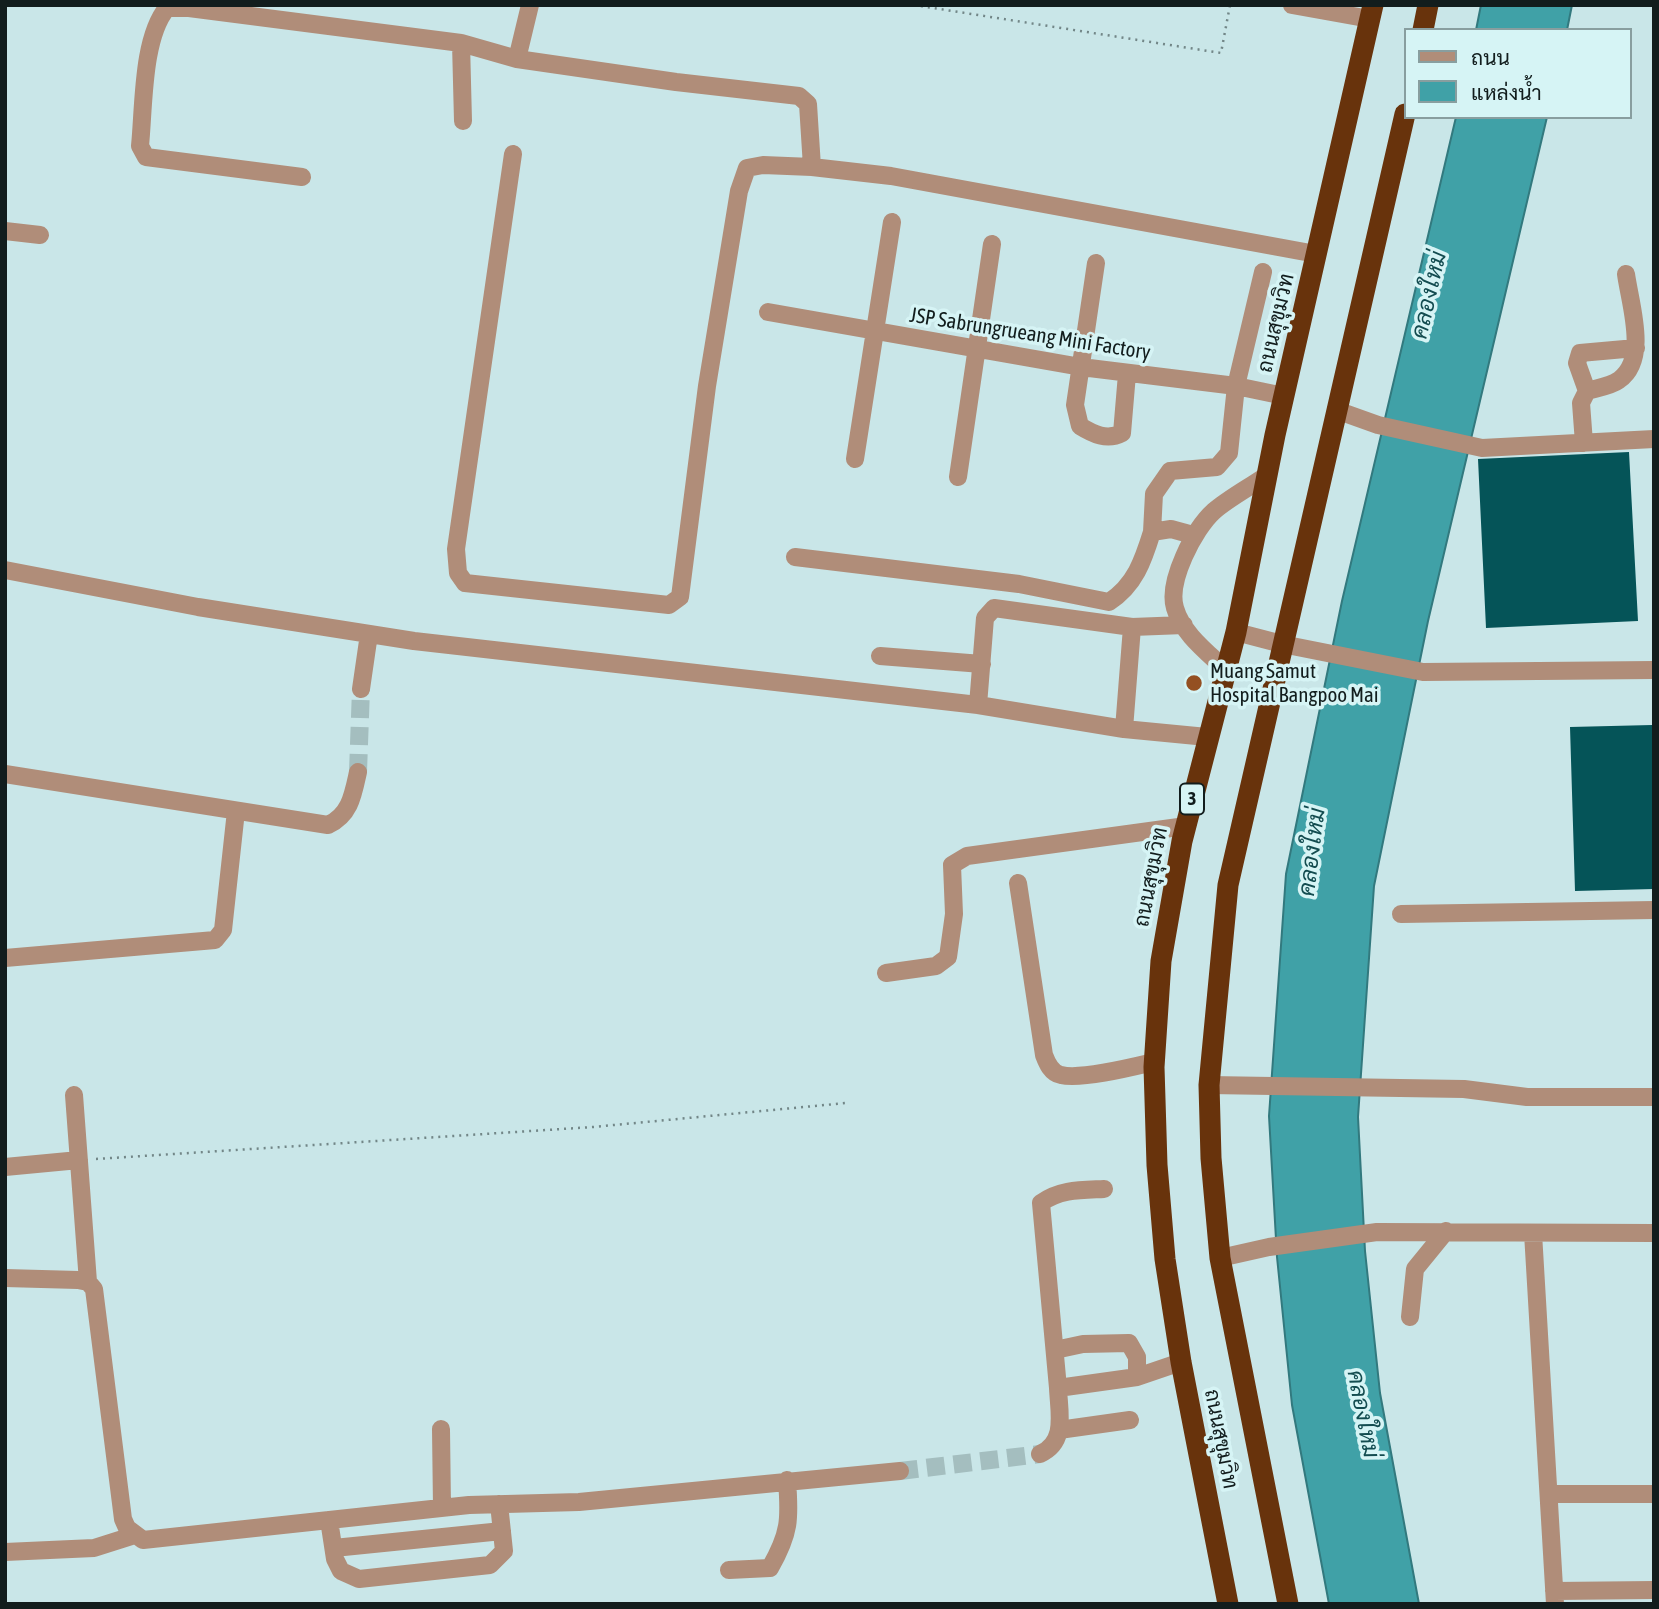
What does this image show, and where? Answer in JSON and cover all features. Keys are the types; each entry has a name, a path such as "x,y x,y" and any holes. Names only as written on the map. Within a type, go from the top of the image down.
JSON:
{"highway":[{"path":"1423,28 1428,5"},
{"name":"ถนนสุขุมวิท","path":"1228,1604 1181,1363 1162,1219 1154,1062 1161,961 1185,826 1206,737 1236,632 1267,475 1371,12"},
{"name":"ถนนสุขุมวิท","path":"1289,1604 1220,1258 1211,1158 1209,1085 1228,885 1404,118"}],"lane":[{"path":"517,59 530,5"},
{"path":"1292,5 1371,12"},
{"path":"302,177 146,157 140,146 151,40 158,19 167,7 461,43 517,59 676,82 800,96 808,104 811,167"},
{"path":"461,43 463,121"},
{"path":"513,154 456,549 458,573 465,583 669,605 680,597 707,386 739,191 747,168 763,165 811,167 891,176 1317,254"},
{"path":"855,459 892,222"},
{"path":"5,231 40,235"},
{"path":"958,477 992,244"},
{"path":"1096,263 1075,405 1080,426 1093,434 1114,437 1122,433 1127,374"},
{"path":"795,557 1019,584 1110,602 1125,592 1138,573 1152,532 1154,494 1170,471 1217,467 1229,453 1236,386 1264,272"},
{"path":"1587,391 1617,382 1628,372 1636,348 1626,274"},
{"name":"JSP Sabrungrueang Mini Factory","path":"768,312 1081,367 1236,386 1284,397"},
{"path":"1584,443 1581,403 1587,391 1577,363 1580,354 1636,348"},
{"path":"1336,410 1378,425 1482,447 1654,439"},
{"path":"1225,669 1192,639 1174,607 1179,569 1193,535 1214,511 1267,475"},
{"path":"1152,532 1171,529 1193,535"},
{"path":"5,570 198,607 369,634 830,690 978,705 1124,729 1206,737"},
{"path":"978,705 985,618 994,608 1132,627 1184,625"},
{"path":"1124,729 1132,627"},
{"path":"1236,632 1324,653 1423,672 1654,670"},
{"path":"361,689 369,634"},
{"path":"880,656 982,664"},
{"path":"5,774 328,825 342,818 352,797 358,772"},
{"path":"5,958 215,940 223,930 236,811"},
{"path":"886,973 936,966 948,957 954,914 952,865 967,856 1185,826"},
{"path":"1018,883 1044,1055 1049,1068 1061,1075 1114,1071 1154,1062"},
{"path":"1401,914 1654,910"},
{"path":"1209,1085 1242,1088 1464,1089 1527,1097 1654,1097"},
{"path":"74,1095 88,1282 94,1289 97,1307 123,1519 135,1535 143,1540 442,1508 579,1502 900,1471"},
{"path":"5,1167 79,1160"},
{"path":"1040,1454 1053,1448 1058,1440 1059,1430 1055,1350 1041,1203 1050,1196 1067,1191 1104,1189"},
{"path":"1410,1317 1415,1269 1446,1231"},
{"path":"1220,1258 1269,1247 1377,1232 1654,1233"},
{"path":"1533,1233 1555,1597 1654,1590"},
{"path":"5,1278 88,1282"},
{"path":"1055,1350 1083,1344 1129,1343 1137,1357 1137,1377"},
{"path":"1058,1388 1137,1377 1181,1363"},
{"path":"1059,1430 1130,1420"},
{"path":"441,1429 442,1508"},
{"path":"729,1570 770,1568 785,1542 790,1520 787,1480"},
{"path":"1550,1494 1654,1494"},
{"path":"329,1520 341,1571 359,1579 490,1565 504,1551 499,1504"},
{"path":"334,1548 502,1531"},
{"path":"5,1552 94,1548 135,1535"}],"path":[{"path":"914,5 1221,53 1230,5"},
{"path":"79,1160 593,1127 846,1103"}],"water":[{"path":"1481,5 1572,5 1567,28 1476,28"},
{"name":"คลองใหม่","path":"1456,119 1547,119 1428,621 1374,886 1358,1117 1365,1251 1380,1393 1419,1604 1329,1604 1292,1405 1277,1257 1269,1116 1286,874 1342,601"}],"building":[{"path":"1629,452 1638,621 1486,628 1478,459"},
{"path":"1652,725 1654,889 1575,891 1570,727"}],"tunnel":[{"path":"358,772 361,689"},
{"path":"900,1471 1040,1454"}],"place":[{"name":"Muang Samut Hospital Bangpoo Mai","path":"1194,683"}]}
